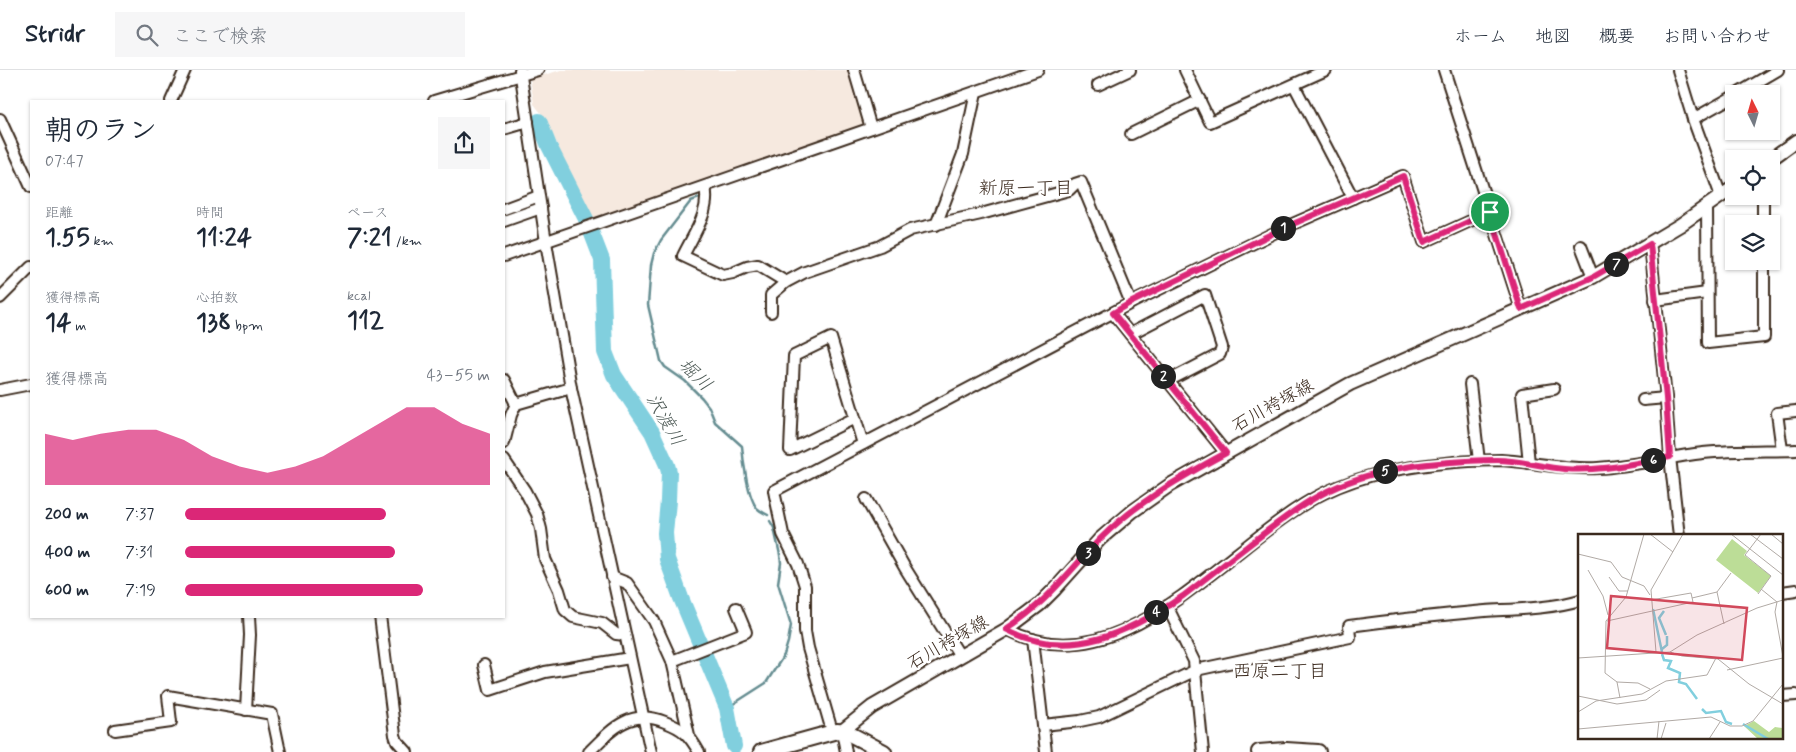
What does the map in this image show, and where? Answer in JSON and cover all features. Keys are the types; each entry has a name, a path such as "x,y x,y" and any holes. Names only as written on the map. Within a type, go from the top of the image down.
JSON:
{"highway":[{"path":"761,752 837,731 884,752"},
{"path":"1259,752 1309,751"}],"main road":[{"path":"1780,153 1796,141"},
{"name":"石川袴塚線","path":"837,731 872,707 1006,629 1038,606 1100,539 1132,511 1170,485 1350,384 1593,277 1650,244 1725,193"}],"street":[{"path":"171,100 185,70"},
{"path":"437,100 521,73 538,70"},
{"path":"854,70 871,128"},
{"path":"505,256 1038,70"},
{"path":"1098,85 1130,70"},
{"path":"1185,70 1210,122 1326,70"},
{"path":"1444,70 1521,309"},
{"path":"1678,70 1692,120 1721,196"},
{"path":"1752,85 1778,70"},
{"path":"521,73 546,242 572,388 651,752"},
{"path":"1294,84 1353,198"},
{"path":"936,225 963,154 976,92"},
{"path":"1131,134 1200,100"},
{"path":"1692,120 1725,101"},
{"path":"0,119 30,185"},
{"path":"505,129 528,122"},
{"path":"846,752 808,648 805,631 805,586 798,564 783,534 774,491 1130,303 1286,227 1403,176 1424,242 1490,212"},
{"path":"771,312 771,295 786,282 805,272 880,246 910,230 1069,190 1075,184 1081,182 1130,303"},
{"path":"705,186 708,197 705,211 683,256 723,275 758,265 786,282"},
{"path":"505,208 539,196"},
{"path":"1707,207 1708,343 1764,337 1764,270"},
{"path":"505,221 541,208"},
{"path":"1650,244 1679,534"},
{"path":"1581,246 1593,277"},
{"path":"0,298 30,268"},
{"path":"1655,300 1707,293"},
{"path":"1130,334 1205,295 1222,347 1220,354 1168,381"},
{"path":"1113,313 1226,453"},
{"path":"856,418 790,450 794,356 831,338 856,418 863,444"},
{"path":"505,382 516,404"},
{"path":"0,390 30,384"},
{"path":"1470,384 1479,461"},
{"path":"505,434 516,404 572,388"},
{"path":"1529,463 1522,394 1554,389"},
{"path":"1643,400 1666,398"},
{"path":"1782,450 1777,413 1796,411"},
{"path":"1006,629 1023,637 1068,643 1098,640 1121,631 1167,606 1294,511 1320,494 1364,476 1394,469 1500,460 1565,469 1597,468 1705,453 1796,450"},
{"path":"505,461 525,491 537,514 545,559 559,590 565,610 574,617 602,623 616,634 625,635"},
{"path":"866,499 905,568 960,656"},
{"path":"612,576 627,583 654,621 672,661 689,735 699,752"},
{"path":"1044,725 1099,717 1196,670 1350,637 1349,626 1405,618 1522,610 1564,605 1578,601"},
{"path":"1167,606 1194,661 1203,752"},
{"path":"672,661 711,644 746,632 736,608"},
{"path":"246,710 249,618"},
{"path":"380,618 395,735 407,752"},
{"path":"1033,639 1046,752"},
{"path":"484,666 490,690 545,672 630,658"},
{"path":"115,730 171,722 168,696 272,714 280,752"},
{"path":"589,752 610,731 630,719 643,716 677,727 689,735"}],"shaded area":[{"path":"561,70 849,70 863,121 861,126 594,218 588,209 584,210 556,148 558,146 545,118 534,104 530,79"}],"waterway":[{"name":"沢渡川","path":"539,121 549,146 587,221 602,260 605,352 614,375 652,432 667,465 669,472 665,533 667,559 681,598 727,708 734,746"},
{"name":"堀川","path":"702,197 691,201 661,240 654,253 651,265 648,305 661,361 665,367 685,381 702,398 709,407 715,422 742,446 751,497 758,509 768,515"},
{"name":"堀川","path":"727,708 766,683 784,655 788,642 791,625 778,583 781,563 780,555 774,528 770,521"}],"district":[{"name":"新原一丁目","path":"1026,188"},
{"name":"西原二丁目","path":"1280,671"}],"route":[{"path":"1403,176 1424,242 1490,212 1521,309 1593,277 1650,244 1666,398 1670,457 1611,467 1565,469 1500,460 1479,461 1394,469 1364,476 1320,494 1294,511 1183,596 1113,635 1098,640 1068,643 1023,637 1006,629 1038,606 1100,539 1132,511 1170,485 1226,453 1113,313 1286,227 1403,176"}]}
